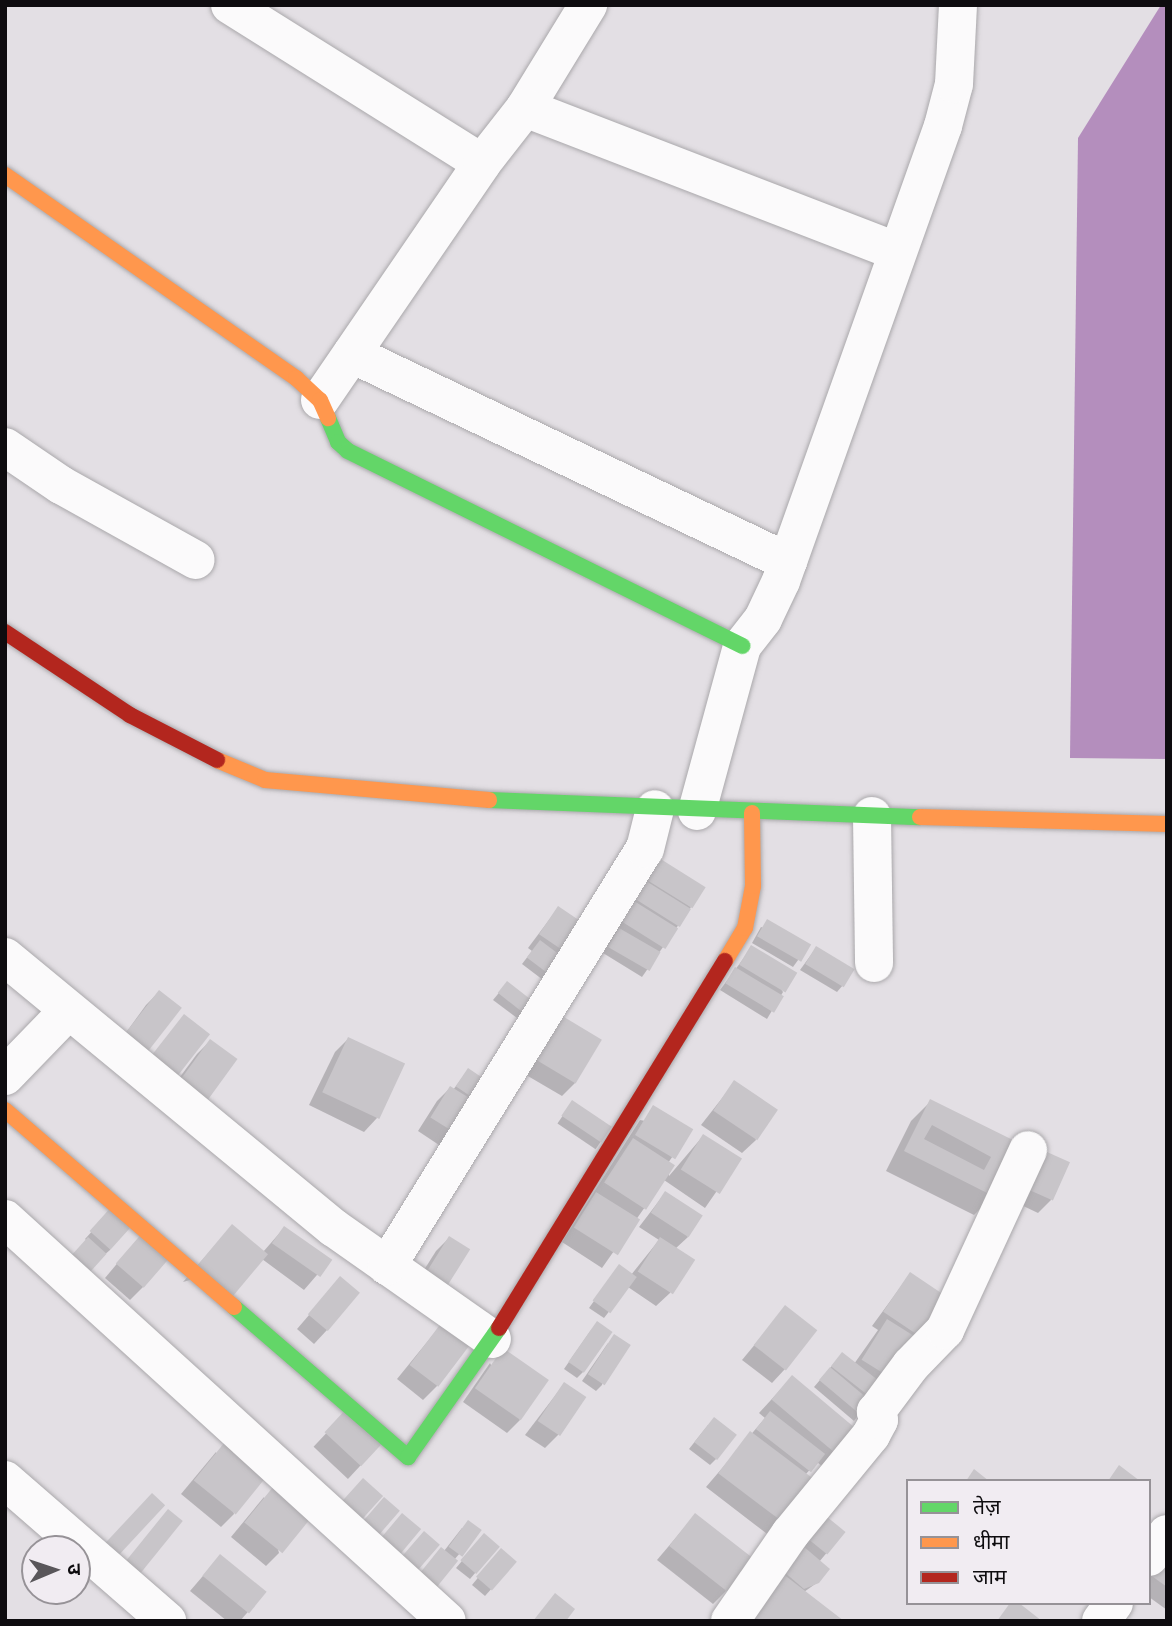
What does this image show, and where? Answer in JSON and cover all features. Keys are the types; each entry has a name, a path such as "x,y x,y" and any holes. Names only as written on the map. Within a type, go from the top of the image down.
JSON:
{"street":[{"path":"230,5 482,163"},
{"path":"320,400 482,163 525,108 588,5"},
{"path":"697,811 742,646 763,619 788,562 954,84 958,5"},
{"path":"525,108 896,251"},
{"path":"5,175 296,378 320,400 338,442 357,457 742,646"},
{"path":"352,354 788,562"},
{"path":"5,447 61,485 196,561"},
{"path":"5,632 130,715 247,776 408,796 655,809 1167,824"},
{"path":"387,1266 645,849 655,809"},
{"path":"5,1110 408,1457 492,1339 745,929 753,886 752,813"},
{"path":"872,816 874,963"},
{"path":"5,957 67,1012 387,1266 492,1339"},
{"path":"5,1076 67,1012"},
{"path":"741,1616 790,1534 871,1435 879,1420 876,1412 911,1365 945,1330 1028,1150"},
{"path":"5,1219 447,1621"},
{"path":"5,1480 167,1621"},
{"path":"1151,1554 1167,1534"},
{"path":"1101,1621 1113,1605"}],"shaded area":[{"path":"1161,5 1167,5 1167,759 1070,758 1078,138"}],"building":[{"path":"659,858 706,887 692,908 646,879"},
{"path":"646,881 691,909 680,927 635,899"},
{"path":"634,901 678,929 665,949 621,921"},
{"path":"558,906 589,927 570,955 539,934"},
{"path":"767,919 811,944 801,962 757,936"},
{"path":"619,928 661,952 650,971 608,947"},
{"path":"540,940 567,960 554,978 527,958"},
{"path":"751,945 797,973 785,993 739,965"},
{"path":"816,946 855,969 844,987 805,964"},
{"path":"735,967 784,996 774,1013 725,983"},
{"path":"507,981 533,1001 524,1013 498,993"},
{"path":"159,990 182,1008 145,1055 122,1037"},
{"path":"184,1014 210,1034 172,1082 146,1062"},
{"path":"559,1014 602,1040 576,1083 533,1058"},
{"path":"348,1037 405,1064 379,1119 322,1092"},
{"path":"210,1039 238,1059 205,1103 178,1083"},
{"path":"468,1068 495,1086 482,1104 456,1086"},
{"path":"734,1080 778,1110 757,1140 713,1111"},
{"path":"450,1086 481,1105 461,1136 430,1117"},
{"path":"930,1099 1021,1144 995,1197 904,1151","holes":["932,1125 991,1157 984,1170 924,1139"]},
{"path":"572,1100 612,1127 601,1143 561,1116"},
{"path":"653,1105 693,1129 675,1159 635,1135"},
{"path":"703,1134 742,1158 720,1194 681,1170"},
{"path":"633,1138 675,1165 646,1210 604,1182"},
{"path":"1038,1148 1070,1162 1053,1201 1021,1186"},
{"path":"665,1191 703,1216 689,1237 651,1213"},
{"path":"596,1192 640,1220 618,1255 574,1228"},
{"path":"113,1205 134,1224 110,1250 90,1231"},
{"path":"232,1224 268,1254 231,1298 195,1268"},
{"path":"284,1226 332,1260 320,1277 272,1243"},
{"path":"144,1231 172,1255 144,1288 116,1263"},
{"path":"449,1236 470,1249 445,1289 424,1276"},
{"path":"88,1237 107,1254 81,1282 63,1265"},
{"path":"660,1237 695,1260 673,1294 638,1271"},
{"path":"619,1264 637,1277 610,1313 593,1300"},
{"path":"910,1272 946,1296 919,1336 883,1312"},
{"path":"340,1276 360,1293 328,1331 308,1314"},
{"path":"785,1305 817,1330 786,1370 754,1345"},
{"path":"445,1318 474,1340 438,1387 409,1365"},
{"path":"887,1319 919,1339 894,1380 862,1360"},
{"path":"597,1321 613,1332 584,1373 568,1362"},
{"path":"614,1334 631,1345 605,1385 588,1374"},
{"path":"503,1348 549,1380 521,1420 475,1388"},
{"path":"842,1352 885,1385 873,1399 831,1366"},
{"path":"830,1367 873,1403 862,1416 819,1380"},
{"path":"792,1375 859,1431 838,1455 771,1400"},
{"path":"564,1382 586,1397 560,1436 538,1421"},
{"path":"347,1408 384,1442 361,1466 324,1432"},
{"path":"770,1411 825,1454 811,1472 756,1429"},
{"path":"714,1417 737,1435 717,1460 694,1442"},
{"path":"750,1431 819,1483 787,1525 718,1473"},
{"path":"229,1437 271,1471 236,1515 194,1481"},
{"path":"1119,1465 1137,1479 1109,1479"},
{"path":"974,1469 986,1479 967,1479"},
{"path":"363,1478 383,1496 359,1523 339,1505"},
{"path":"277,1482 315,1513 282,1553 244,1522"},
{"path":"152,1493 165,1505 114,1560 101,1548"},
{"path":"384,1497 400,1511 377,1537 361,1523"},
{"path":"816,1508 846,1532 827,1554 798,1531"},
{"path":"168,1509 183,1521 137,1577 123,1565"},
{"path":"402,1513 421,1529 399,1556 380,1540"},
{"path":"695,1513 753,1559 727,1592 669,1546"},
{"path":"468,1520 482,1530 462,1557 449,1547"},
{"path":"424,1531 440,1545 417,1571 401,1557"},
{"path":"484,1533 500,1547 476,1574 460,1560"},
{"path":"803,1546 830,1569 819,1583 804,1589 783,1571"},
{"path":"1167,1546 1167,1587 1151,1575 1151,1571"},
{"path":"441,1547 458,1561 435,1589 418,1575"},
{"path":"501,1548 517,1562 492,1590 476,1577"},
{"path":"220,1554 267,1592 249,1614 202,1576"},
{"path":"778,1570 844,1621 758,1621 746,1612"},
{"path":"555,1593 575,1609 566,1621 533,1621"},
{"path":"1009,1605 1022,1605 1042,1621 997,1621"}],"traffic: fast":[{"path":"328,418 338,442 348,451 742,646"},
{"path":"489,800 920,817"},
{"path":"234,1307 408,1457 499,1328"}],"traffic: slow":[{"path":"5,175 296,378 320,400 328,418"},
{"path":"217,760 265,780 489,800"},
{"path":"725,961 745,928 753,886 752,813"},
{"path":"920,817 1167,824"},
{"path":"5,1110 234,1307"}],"traffic: jam":[{"path":"5,632 130,715 217,760"},
{"path":"499,1328 725,961"}]}
